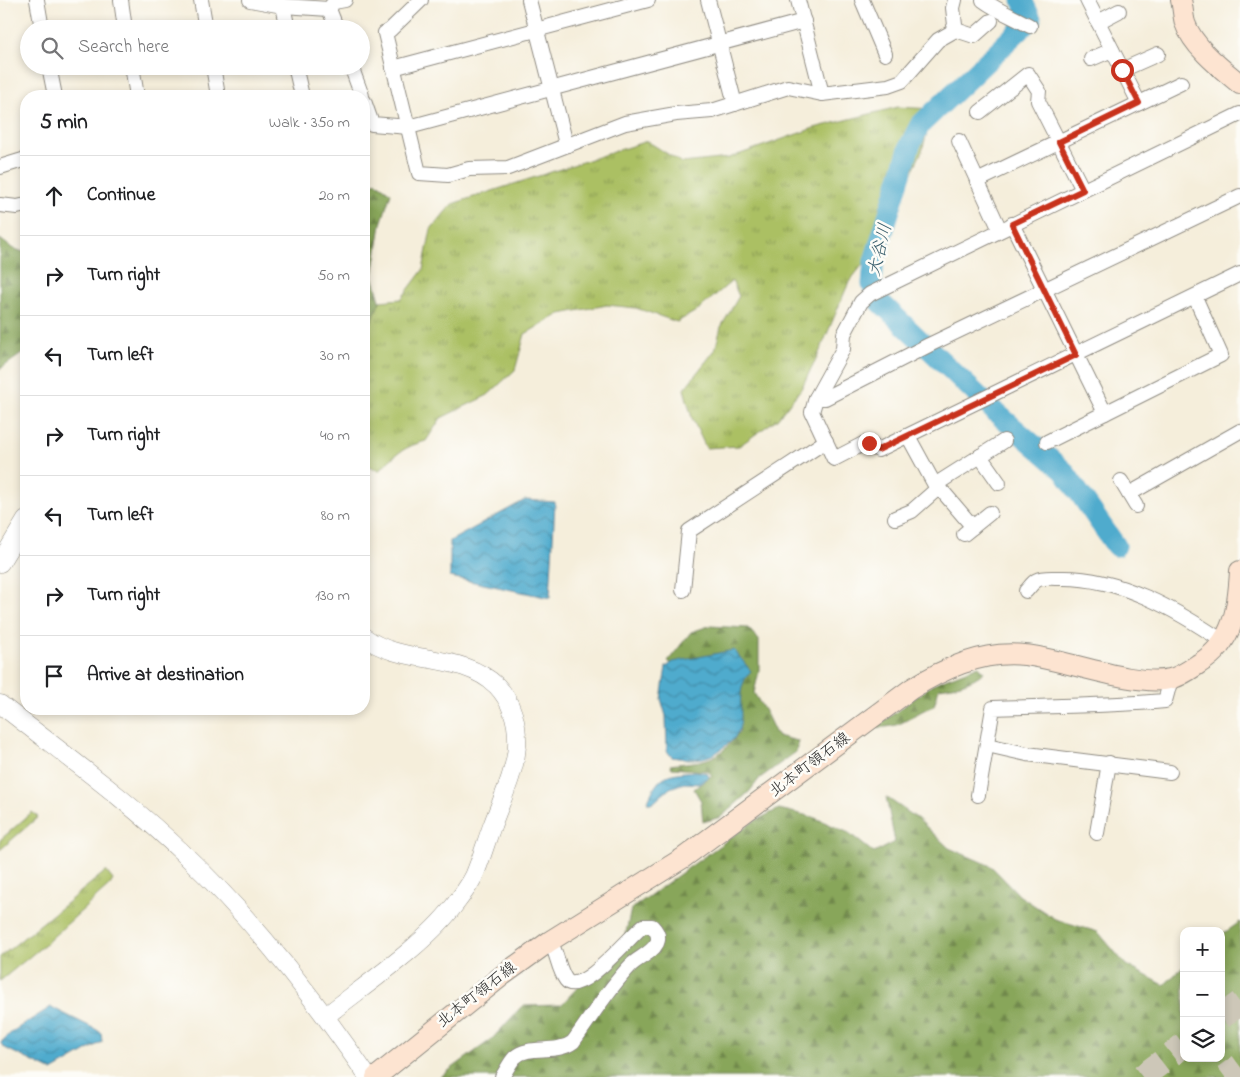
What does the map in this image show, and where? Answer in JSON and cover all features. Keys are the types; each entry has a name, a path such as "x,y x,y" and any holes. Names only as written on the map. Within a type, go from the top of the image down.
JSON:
{"main road":[{"path":"1182,0 1186,25 1198,43 1212,61 1240,84"},
{"path":"1170,680 1204,661 1224,642 1232,625 1239,599 1240,571"},
{"name":"北本町領石線","path":"376,1077 444,1020 550,940 684,858 911,689 936,673 962,663 986,658 1024,654 1141,679 1170,680"}],"street":[{"path":"37,0 40,20"},
{"path":"120,0 123,20"},
{"path":"201,0 204,20"},
{"path":"250,0 283,6 329,9"},
{"path":"329,9 334,2 345,0"},
{"path":"421,0 390,30 385,32 419,174 431,175 448,175 469,169 508,168 566,144 641,120 712,111 788,86 822,94 888,86 902,81 938,40 952,32 955,24 953,8 956,0"},
{"path":"529,0 566,144"},
{"path":"393,68 648,0"},
{"path":"708,0 735,104"},
{"path":"798,0 822,94"},
{"path":"862,0 885,54"},
{"path":"983,0 998,11 1012,15 1026,24"},
{"path":"1087,0 1139,103"},
{"path":"283,6 286,20"},
{"path":"329,9 334,20"},
{"path":"1098,22 1119,11"},
{"path":"370,118 372,124 408,127 804,21"},
{"path":"953,29 974,36 991,21"},
{"path":"1091,59 1112,50"},
{"path":"1122,70 1158,54"},
{"path":"980,112 1028,74 1034,74 1039,91 1038,100 1083,190"},
{"path":"51,75 54,90"},
{"path":"134,75 136,90"},
{"path":"214,75 217,90"},
{"path":"297,75 301,90"},
{"path":"355,75 360,90"},
{"path":"977,181 1181,83"},
{"path":"1240,114 874,292 861,302 844,334 843,349 816,398 812,412 834,458 863,444 869,443 878,450 1240,274"},
{"path":"959,141 977,181 1044,289 1105,413"},
{"path":"0,167 20,161"},
{"path":"816,398 825,398 1044,289 1240,196"},
{"path":"0,205 20,206"},
{"path":"1047,442 1221,355 1195,297"},
{"path":"1121,481 1133,500 1240,431"},
{"path":"908,436 937,489 944,493 969,530 990,513"},
{"path":"895,518 912,512 937,489 941,481 1004,441"},
{"path":"683,590 689,531 826,442"},
{"path":"980,456 999,483"},
{"path":"0,564 20,530"},
{"path":"1026,591 1036,580 1055,578 1076,577 1103,583 1147,598 1197,624 1224,642"},
{"path":"326,1016 424,938 452,908 474,876 508,783 517,747 516,724 510,704 499,688 484,675 461,666 394,651 370,642"},
{"path":"978,795 993,708 1088,707 1165,702 1170,680"},
{"path":"0,704 123,801 186,855 238,909 326,1016 368,1077"},
{"path":"986,745 1027,754 1170,772"},
{"path":"1097,834 1109,763"},
{"path":"502,1077 514,1058 521,1053 566,1048 573,1042 603,997 632,964 651,950 657,942 658,936 657,931 652,926 643,926 591,977 577,984 571,983 565,978 550,940"}],"green space":[{"path":"898,107 933,109 922,151 875,249 849,282 819,353 801,389 777,419 739,446 706,448 692,418 684,389 715,350 721,327 739,296 732,281 698,310 677,322 636,308 607,305 560,314 525,334 515,370 488,395 441,418 426,441 400,452 379,471 370,467 370,324 380,301 401,299 423,270 431,229 452,204 647,141 682,163 729,158 814,128"},
{"path":"376,182 391,193 381,224 373,276 380,301 370,324 370,184"},
{"path":"0,239 12,248 20,251 20,355 0,369"},
{"path":"709,626 748,628 759,640 759,671 754,693 777,736 798,741 796,752 760,778 749,792 721,817 703,822 701,801 694,789 712,775 707,771 672,768 670,765 693,762 717,755 740,731 735,713 668,661 691,632"},
{"path":"979,666 984,672 974,679 957,685 939,688 934,706 894,726 876,727 935,683"},
{"path":"886,797 918,819 949,848 991,866 1020,896 1055,919 1098,932 1126,965 1164,985 1180,970 1180,1062 1225,1062 1225,932 1240,922 1240,1077 440,1077 492,1039 522,1006 561,1005 625,937 631,909 754,821 779,809 813,817 849,833 874,853 895,842"},
{"path":"32,812 38,817 0,850 0,840"},
{"path":"106,871 113,880 110,885 44,945 0,981 0,957"}],"water":[{"path":"525,500 555,502 550,598 450,577 450,541"},
{"path":"734,650 751,671 745,679 742,688 741,722 735,737 715,754 703,758 684,759 672,757 667,751 666,716 661,699 666,667 673,662"},
{"path":"695,771 707,773 709,777 699,784 684,783 670,788 653,803 647,803 655,786 664,777"},
{"path":"51,1007 97,1030 101,1033 102,1042 52,1071 5,1048 0,1043 13,1031"}],"waterway":[{"name":"大谷川","path":"1022,0 1031,19 920,125 910,145 874,261 872,284 878,300 992,409 1064,471 1116,546"}],"tunnel":[{"path":"1225,1014 1240,1003"},
{"path":"1142,1077 1180,1048"},
{"path":"1225,1077 1240,1066"}],"route":[{"path":"869,443 878,450 1076,355 1012,224 1083,190 1059,142 1139,103 1122,70"}]}
